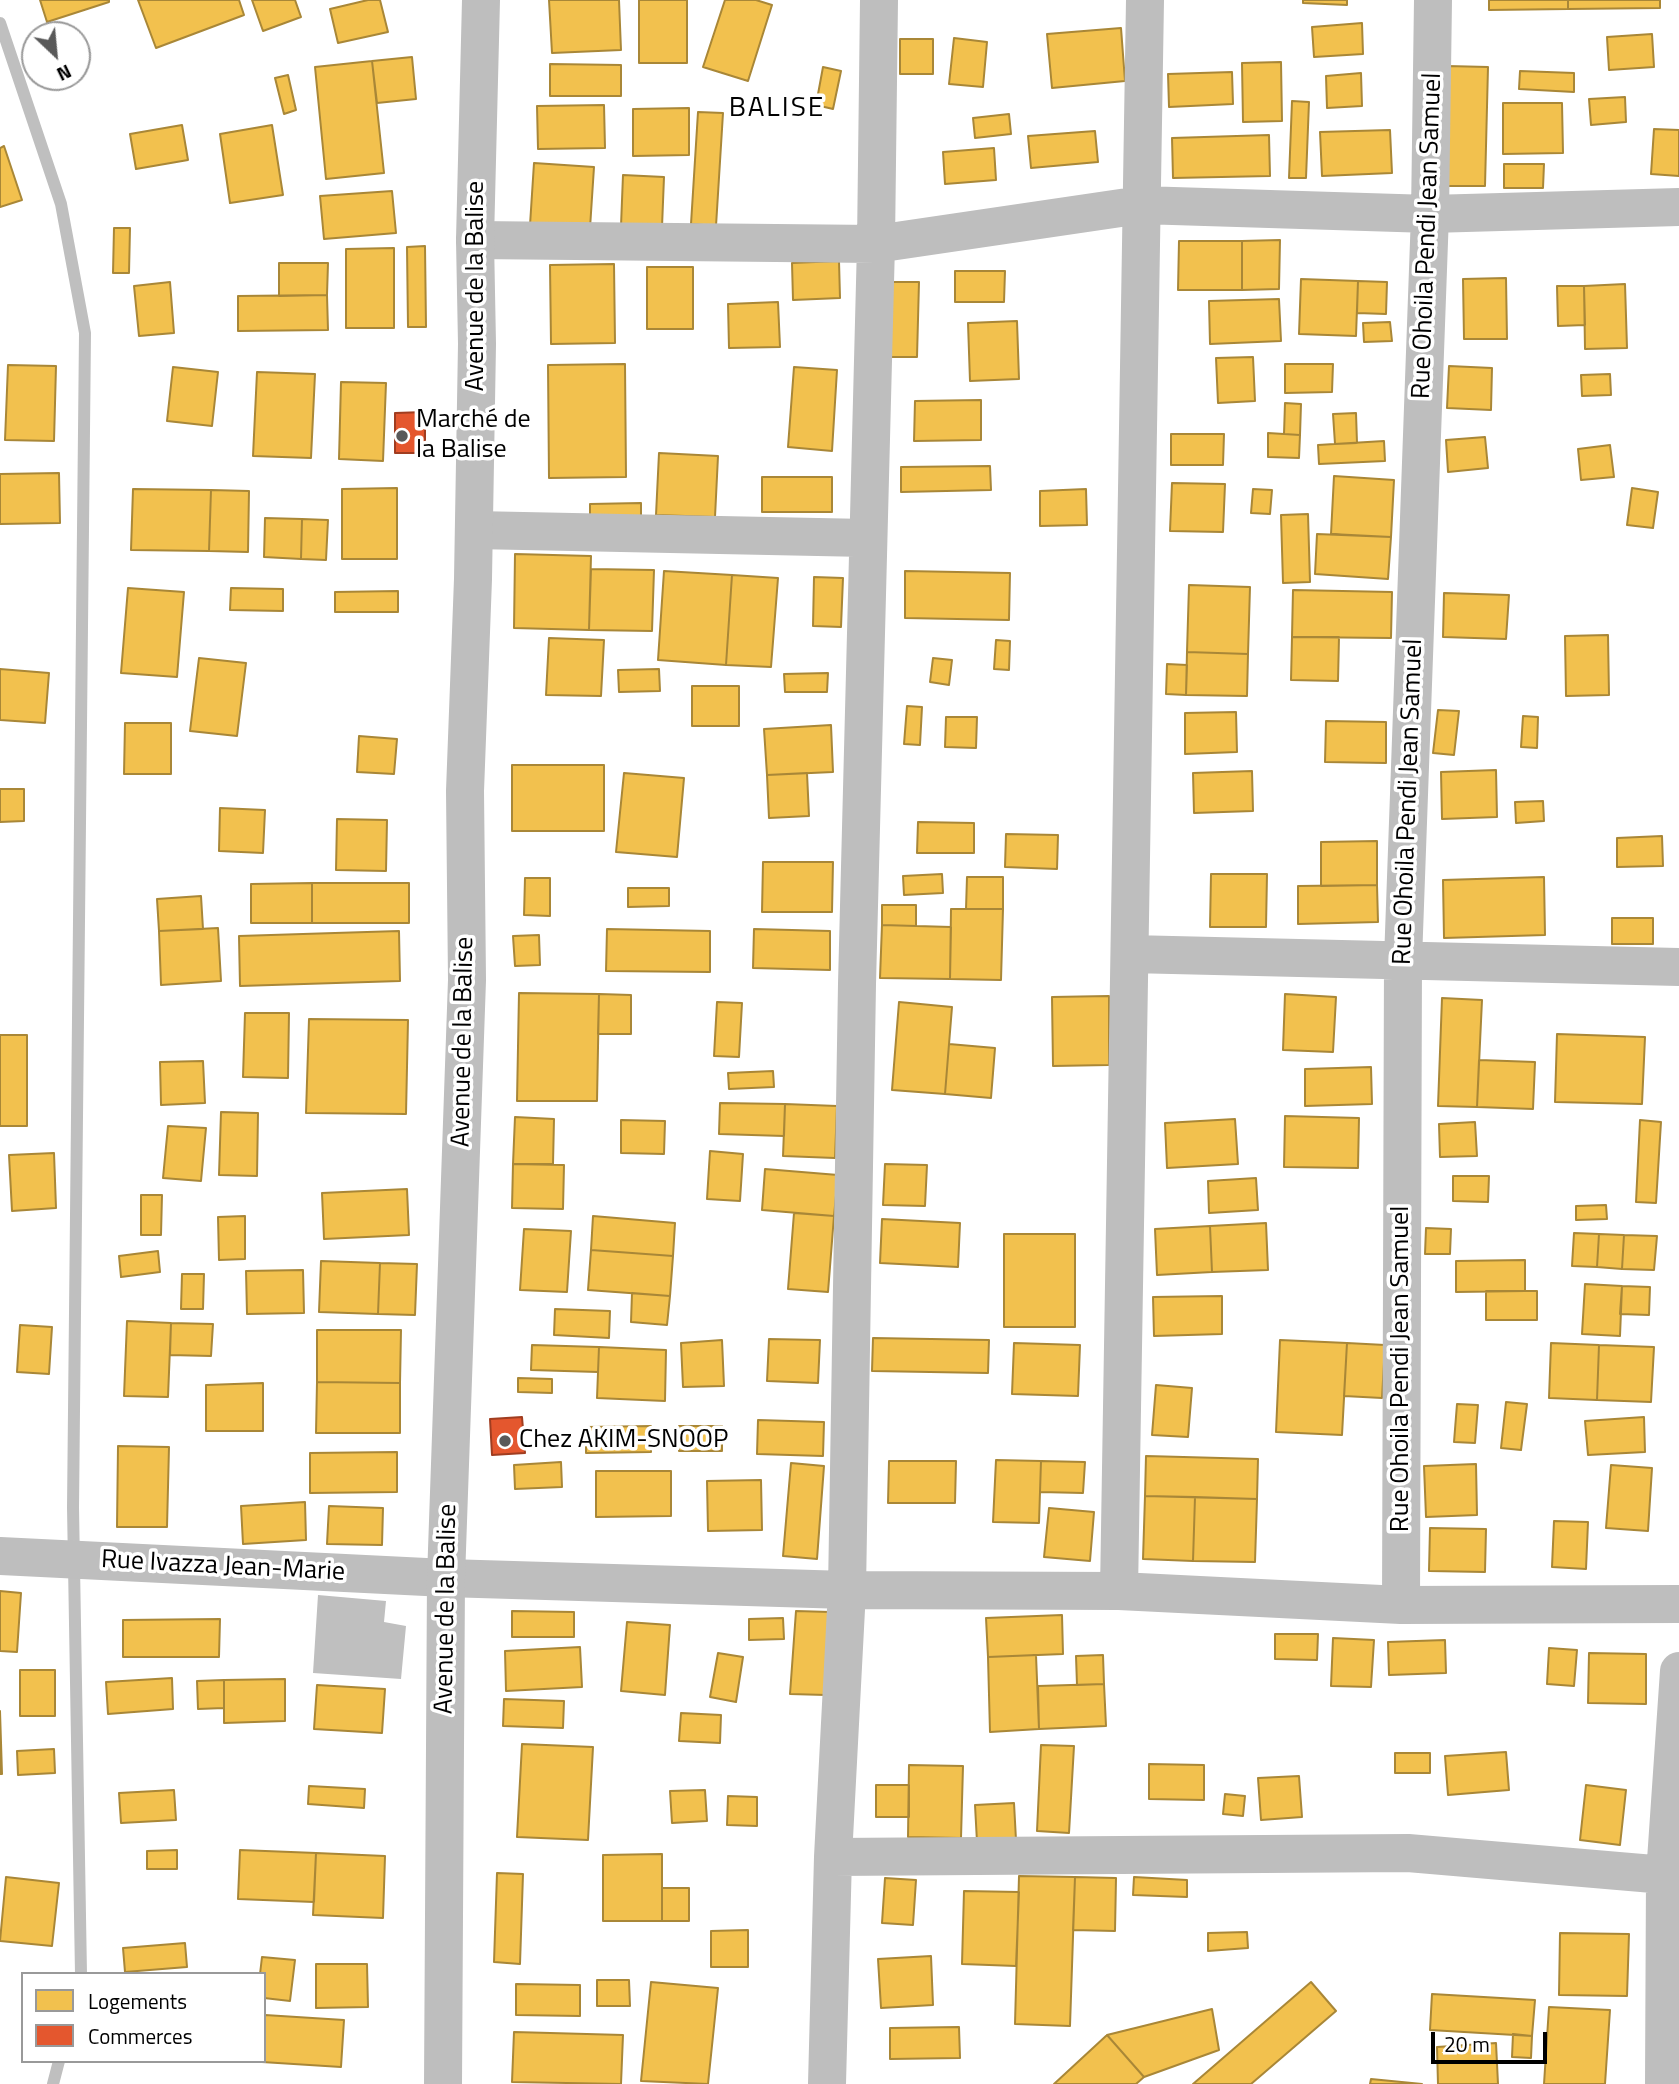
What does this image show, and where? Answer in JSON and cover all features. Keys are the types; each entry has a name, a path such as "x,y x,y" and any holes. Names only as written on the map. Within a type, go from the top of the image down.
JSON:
{"street":[{"name":"Avenue de la Balise","path":"443,2084 446,1578 467,980 465,790 474,530 477,344 475,240 481,0"},
{"path":"828,2084 833,1857 847,1590 856,998 876,244 878,0"},
{"path":"1119,1591 1146,0"},
{"name":"Rue Ohoila Pendi Jean Samuel","path":"1401,1605 1403,960 1430,214 1433,0"},
{"path":"475,240 876,244 1141,205 1430,214 1679,207"},
{"path":"474,530 867,538"},
{"path":"1130,954 1679,967"},
{"name":"Rue Ivazza Jean-Marie","path":"0,1556 446,1578 847,1590 1119,1591 1401,1605 1679,1604"},
{"path":"1664,2084 1665,1875 1679,1671"},
{"path":"833,1857 1408,1853 1665,1875"}],"shaded area":[{"path":"318,1595 386,1601 384,1622 406,1626 401,1679 313,1673"}],"building: Logements":[{"path":"40,0 109,0 109,2 47,21"},
{"path":"138,0 239,0 244,15 156,48"},
{"path":"252,0 295,0 301,17 263,31"},
{"path":"368,0 380,0 388,32 338,43 330,9"},
{"path":"549,0 619,0 621,50 552,53"},
{"path":"639,0 687,0 687,63 639,63"},
{"path":"725,0 756,0 772,5 748,81 703,67"},
{"path":"1303,0 1347,0 1347,5 1303,3"},
{"path":"1489,0 1568,0 1568,9 1489,10"},
{"path":"1568,0 1660,0 1660,8 1568,9"},
{"path":"1362,23 1363,54 1314,57 1312,27"},
{"path":"1121,28 1125,81 1052,88 1047,34"},
{"path":"1652,34 1654,67 1609,70 1607,37"},
{"path":"954,38 987,42 983,87 949,84"},
{"path":"900,39 933,39 933,74 900,74"},
{"path":"412,57 416,99 377,103 372,61"},
{"path":"372,61 384,173 326,179 315,67"},
{"path":"1281,62 1282,121 1243,122 1242,63"},
{"path":"550,64 621,65 621,96 550,96"},
{"path":"1447,66 1488,67 1485,186 1444,186"},
{"path":"823,67 841,71 833,109 816,105"},
{"path":"1520,71 1574,73 1574,92 1519,89"},
{"path":"1232,72 1233,104 1169,107 1168,74"},
{"path":"1361,73 1362,106 1327,108 1326,76"},
{"path":"288,75 296,110 284,114 275,78"},
{"path":"1625,97 1626,122 1591,125 1589,99"},
{"path":"1292,101 1309,102 1306,178 1289,178"},
{"path":"1503,103 1562,103 1563,153 1503,154"},
{"path":"604,105 605,148 538,149 537,106"},
{"path":"689,108 689,155 633,156 633,109"},
{"path":"698,112 723,113 716,226 691,224"},
{"path":"1009,114 1011,134 975,138 973,118"},
{"path":"182,125 188,160 136,169 130,134"},
{"path":"272,125 283,195 230,203 220,134"},
{"path":"1654,129 1679,130 1679,176 1651,174"},
{"path":"1390,130 1392,173 1322,176 1320,132"},
{"path":"1095,131 1098,162 1031,168 1028,136"},
{"path":"1269,135 1270,176 1173,178 1172,138"},
{"path":"4,146 22,200 0,207 0,148"},
{"path":"994,148 996,180 945,184 943,152"},
{"path":"534,163 594,167 590,228 530,225"},
{"path":"1504,164 1544,164 1543,188 1504,188"},
{"path":"623,175 664,177 662,227 621,226"},
{"path":"392,191 396,233 324,239 320,196"},
{"path":"114,228 130,228 129,273 113,273"},
{"path":"1280,240 1279,289 1242,290 1242,241"},
{"path":"1179,241 1242,241 1242,290 1178,290"},
{"path":"425,246 426,327 408,327 407,247"},
{"path":"394,248 394,328 346,328 346,249"},
{"path":"839,261 840,298 793,300 792,263"},
{"path":"279,263 328,263 327,295 279,296"},
{"path":"614,264 615,343 551,344 550,265"},
{"path":"647,267 693,267 693,329 647,329"},
{"path":"955,271 1005,271 1004,302 955,302"},
{"path":"1506,278 1507,339 1464,339 1463,279"},
{"path":"1301,279 1358,281 1356,336 1299,334"},
{"path":"1358,281 1387,282 1386,314 1357,313"},
{"path":"170,282 174,333 139,336 134,286"},
{"path":"888,282 919,282 917,357 886,357"},
{"path":"1625,284 1627,348 1585,349 1584,286"},
{"path":"1557,286 1584,286 1585,325 1558,326"},
{"path":"327,295 328,330 238,331 238,296"},
{"path":"1279,299 1281,341 1210,344 1209,301"},
{"path":"778,302 780,347 729,348 728,304"},
{"path":"1017,321 1019,379 970,381 968,323"},
{"path":"1390,322 1392,341 1364,342 1363,323"},
{"path":"1253,357 1255,401 1218,403 1216,358"},
{"path":"625,364 626,477 549,478 548,365"},
{"path":"1285,364 1333,364 1332,392 1285,393"},
{"path":"8,365 56,366 54,441 5,440"},
{"path":"1449,366 1492,368 1491,410 1447,408"},
{"path":"173,367 218,372 212,426 167,421"},
{"path":"794,367 837,370 832,451 788,447"},
{"path":"257,372 315,374 311,458 253,456"},
{"path":"1610,374 1611,395 1582,396 1581,375"},
{"path":"341,382 386,383 383,461 339,459"},
{"path":"981,400 981,440 914,441 915,401"},
{"path":"1285,403 1301,404 1300,435 1284,434"},
{"path":"1356,413 1357,443 1335,444 1333,414"},
{"path":"1268,433 1300,435 1299,458 1268,457"},
{"path":"1171,434 1224,434 1223,465 1171,465"},
{"path":"1485,437 1488,468 1448,472 1446,440"},
{"path":"1384,441 1385,461 1319,464 1318,445"},
{"path":"1610,445 1614,477 1581,480 1578,449"},
{"path":"659,453 718,456 715,517 656,515"},
{"path":"990,466 991,490 901,492 901,467"},
{"path":"59,473 60,523 0,524 0,474"},
{"path":"1334,476 1394,480 1391,537 1331,534"},
{"path":"762,477 832,477 832,512 762,512"},
{"path":"1172,483 1225,484 1223,532 1170,531"},
{"path":"397,488 397,559 342,559 342,489"},
{"path":"1632,488 1658,492 1653,528 1627,525"},
{"path":"133,489 211,490 209,551 131,550"},
{"path":"1086,489 1087,525 1040,526 1040,491"},
{"path":"1253,489 1272,490 1270,514 1251,513"},
{"path":"211,490 249,491 248,552 209,551"},
{"path":"641,503 641,519 590,519 590,504"},
{"path":"1308,514 1310,582 1283,583 1281,515"},
{"path":"265,518 302,519 301,559 264,557"},
{"path":"302,519 328,520 326,560 301,559"},
{"path":"1317,534 1391,537 1388,579 1315,574"},
{"path":"515,554 591,556 589,630 514,628"},
{"path":"591,569 654,570 652,631 589,630"},
{"path":"664,571 732,575 726,665 658,660"},
{"path":"905,571 1010,573 1009,620 905,618"},
{"path":"732,575 778,578 771,667 726,665"},
{"path":"814,577 843,578 841,627 813,626"},
{"path":"1189,585 1250,587 1248,654 1187,652"},
{"path":"128,588 184,592 177,677 121,673"},
{"path":"231,588 283,589 283,611 230,610"},
{"path":"1293,590 1392,592 1391,638 1292,637"},
{"path":"398,591 398,612 335,612 335,592"},
{"path":"1444,593 1509,595 1506,639 1443,637"},
{"path":"1608,635 1609,695 1566,696 1565,636"},
{"path":"1292,637 1339,637 1338,681 1291,680"},
{"path":"549,638 604,640 601,696 546,695"},
{"path":"996,640 1010,641 1009,670 994,669"},
{"path":"1187,652 1248,654 1247,696 1186,695"},
{"path":"199,658 246,663 237,736 190,731"},
{"path":"933,658 952,660 949,685 930,682"},
{"path":"1167,664 1187,665 1186,695 1166,694"},
{"path":"0,669 49,673 45,723 0,720"},
{"path":"659,669 660,691 619,692 618,670"},
{"path":"828,673 827,692 785,692 784,674"},
{"path":"692,686 739,686 739,726 692,726"},
{"path":"907,706 922,707 920,745 904,744"},
{"path":"1438,710 1459,711 1454,755 1433,753"},
{"path":"1236,712 1237,752 1185,754 1185,713"},
{"path":"1523,716 1538,717 1537,748 1521,747"},
{"path":"946,717 977,717 976,748 945,747"},
{"path":"1326,721 1386,722 1386,763 1325,762"},
{"path":"125,723 171,723 171,774 124,774"},
{"path":"831,725 833,772 767,775 764,729"},
{"path":"359,736 397,739 394,774 357,772"},
{"path":"512,765 604,765 604,831 512,831"},
{"path":"1496,770 1497,817 1442,819 1441,772"},
{"path":"1252,771 1253,811 1194,813 1193,773"},
{"path":"624,773 684,778 677,857 616,852"},
{"path":"807,773 809,816 769,818 767,775"},
{"path":"0,789 24,789 24,821 0,822"},
{"path":"1543,801 1544,821 1516,823 1515,802"},
{"path":"220,808 265,810 263,853 219,851"},
{"path":"337,819 387,820 386,871 336,870"},
{"path":"918,822 974,823 974,853 917,853"},
{"path":"1006,834 1058,835 1057,869 1005,867"},
{"path":"1662,836 1663,866 1617,867 1617,838"},
{"path":"1377,841 1377,885 1321,886 1321,842"},
{"path":"763,862 833,862 832,912 762,912"},
{"path":"942,874 943,893 904,895 903,876"},
{"path":"1211,874 1267,874 1266,927 1210,927"},
{"path":"967,877 1003,877 1003,909 966,909"},
{"path":"1544,877 1545,935 1444,938 1443,880"},
{"path":"525,878 550,878 550,916 524,915"},
{"path":"312,883 409,883 409,923 312,923"},
{"path":"312,883 312,923 251,923 251,884"},
{"path":"1377,885 1378,922 1298,924 1298,886"},
{"path":"628,888 669,888 669,906 628,907"},
{"path":"201,896 203,929 159,931 157,899"},
{"path":"882,905 916,905 916,926 882,925"},
{"path":"951,909 1003,909 1001,980 950,979"},
{"path":"1612,918 1653,918 1653,944 1612,944"},
{"path":"882,925 951,927 950,979 880,978"},
{"path":"218,928 221,981 161,985 159,931"},
{"path":"607,929 710,931 710,972 606,971"},
{"path":"754,929 830,931 830,970 753,968"},
{"path":"399,931 400,981 240,986 239,936"},
{"path":"539,935 540,965 515,966 513,936"},
{"path":"519,993 599,994 597,1101 517,1101"},
{"path":"599,994 631,995 631,1034 598,1034"},
{"path":"1285,994 1336,997 1333,1052 1283,1050"},
{"path":"1109,996 1109,1065 1053,1066 1052,997"},
{"path":"1442,998 1482,1000 1477,1107 1438,1106"},
{"path":"717,1002 742,1003 739,1057 714,1056"},
{"path":"899,1002 952,1007 945,1094 892,1090"},
{"path":"245,1013 289,1013 288,1078 243,1077"},
{"path":"309,1019 408,1020 406,1114 306,1113"},
{"path":"1557,1034 1645,1037 1642,1104 1555,1102"},
{"path":"0,1035 27,1035 27,1126 0,1126"},
{"path":"949,1044 995,1048 991,1098 945,1094"},
{"path":"1479,1060 1535,1062 1533,1109 1477,1107"},
{"path":"203,1061 205,1103 161,1105 160,1062"},
{"path":"1371,1067 1372,1104 1305,1106 1305,1069"},
{"path":"773,1071 774,1087 729,1089 728,1073"},
{"path":"720,1103 785,1104 784,1136 719,1134"},
{"path":"785,1104 837,1106 835,1158 783,1156"},
{"path":"221,1112 258,1113 257,1176 219,1175"},
{"path":"1285,1116 1359,1118 1358,1168 1284,1167"},
{"path":"515,1117 554,1119 553,1164 513,1164"},
{"path":"1235,1119 1238,1164 1167,1168 1165,1123"},
{"path":"621,1120 665,1121 664,1154 621,1153"},
{"path":"1640,1120 1661,1122 1656,1203 1636,1202"},
{"path":"1475,1122 1477,1156 1440,1157 1439,1124"},
{"path":"168,1126 206,1128 201,1181 163,1178"},
{"path":"710,1151 743,1154 740,1201 707,1199"},
{"path":"54,1153 56,1208 12,1211 9,1155"},
{"path":"513,1164 564,1165 563,1209 512,1208"},
{"path":"885,1164 927,1165 925,1206 883,1205"},
{"path":"765,1169 838,1175 834,1216 762,1210"},
{"path":"1453,1176 1489,1176 1488,1202 1453,1201"},
{"path":"1256,1178 1258,1210 1209,1213 1208,1181"},
{"path":"407,1189 409,1235 324,1239 322,1193"},
{"path":"141,1195 162,1195 161,1235 141,1235"},
{"path":"1606,1205 1607,1219 1576,1220 1576,1206"},
{"path":"794,1213 834,1216 828,1292 788,1289"},
{"path":"245,1216 245,1259 219,1260 218,1217"},
{"path":"593,1216 675,1223 673,1256 591,1250"},
{"path":"882,1219 960,1223 958,1267 880,1263"},
{"path":"1266,1223 1268,1270 1212,1272 1210,1226"},
{"path":"1210,1226 1212,1272 1157,1275 1155,1229"},
{"path":"1426,1228 1451,1229 1450,1254 1425,1254"},
{"path":"524,1229 571,1231 567,1292 520,1290"},
{"path":"1574,1233 1599,1234 1597,1267 1572,1266"},
{"path":"1004,1234 1075,1234 1075,1327 1004,1327"},
{"path":"1599,1234 1624,1235 1622,1269 1597,1267"},
{"path":"1624,1235 1657,1236 1654,1270 1622,1269"},
{"path":"591,1250 673,1256 670,1296 588,1290"},
{"path":"158,1251 160,1272 121,1277 119,1256"},
{"path":"1525,1260 1525,1291 1456,1292 1456,1261"},
{"path":"321,1261 380,1263 378,1314 319,1312"},
{"path":"380,1263 417,1264 415,1315 378,1314"},
{"path":"303,1270 304,1313 247,1314 246,1271"},
{"path":"182,1274 204,1274 203,1309 181,1309"},
{"path":"1585,1284 1622,1286 1620,1336 1582,1334"},
{"path":"1622,1286 1650,1287 1649,1315 1620,1314"},
{"path":"1486,1291 1537,1291 1537,1320 1486,1320"},
{"path":"632,1293 670,1296 667,1325 631,1322"},
{"path":"1222,1296 1222,1334 1154,1336 1153,1297"},
{"path":"555,1309 610,1311 609,1338 554,1335"},
{"path":"127,1321 171,1323 168,1397 124,1396"},
{"path":"171,1323 213,1324 211,1356 170,1355"},
{"path":"20,1325 52,1327 49,1374 17,1372"},
{"path":"317,1330 401,1330 400,1383 317,1382"},
{"path":"873,1338 989,1340 988,1373 872,1371"},
{"path":"769,1339 820,1340 818,1383 767,1381"},
{"path":"722,1340 724,1386 683,1387 681,1343"},
{"path":"1280,1340 1347,1343 1342,1435 1276,1432"},
{"path":"1014,1343 1080,1345 1078,1396 1012,1394"},
{"path":"1347,1343 1385,1345 1382,1398 1344,1396"},
{"path":"1551,1343 1599,1345 1597,1400 1549,1398"},
{"path":"532,1345 599,1347 598,1372 531,1370"},
{"path":"1599,1345 1654,1347 1651,1402 1597,1400"},
{"path":"599,1347 666,1350 665,1401 597,1398"},
{"path":"518,1378 552,1379 552,1393 518,1392"},
{"path":"317,1382 400,1383 400,1433 316,1433"},
{"path":"263,1383 263,1431 206,1431 206,1385"},
{"path":"1156,1385 1192,1388 1188,1437 1152,1435"},
{"path":"1506,1402 1527,1404 1521,1450 1501,1448"},
{"path":"1457,1404 1478,1405 1475,1443 1454,1442"},
{"path":"1644,1417 1645,1452 1588,1455 1585,1421"},
{"path":"758,1420 824,1422 823,1456 757,1454"},
{"path":"651,1426 651,1452 586,1453 586,1427"},
{"path":"679,1426 722,1426 722,1451 679,1451"},
{"path":"118,1446 169,1447 167,1527 117,1527"},
{"path":"397,1452 397,1492 310,1493 310,1453"},
{"path":"1146,1456 1258,1459 1257,1499 1145,1496"},
{"path":"996,1460 1041,1461 1039,1523 993,1522"},
{"path":"889,1461 956,1461 955,1503 888,1503"},
{"path":"1041,1461 1085,1462 1083,1493 1040,1492"},
{"path":"561,1462 562,1487 515,1489 514,1465"},
{"path":"791,1463 824,1466 817,1559 783,1556"},
{"path":"1476,1464 1477,1515 1426,1517 1424,1466"},
{"path":"1611,1465 1652,1468 1648,1531 1606,1528"},
{"path":"596,1471 671,1471 671,1516 596,1517"},
{"path":"761,1480 762,1530 708,1531 707,1481"},
{"path":"1145,1496 1195,1497 1193,1561 1143,1559"},
{"path":"1195,1497 1257,1499 1255,1562 1193,1561"},
{"path":"305,1502 306,1540 243,1544 241,1506"},
{"path":"329,1506 383,1508 382,1545 327,1544"},
{"path":"1049,1508 1094,1512 1090,1561 1044,1557"},
{"path":"1554,1521 1588,1522 1586,1569 1552,1567"},
{"path":"1430,1528 1486,1529 1485,1572 1429,1571"},
{"path":"0,1591 21,1593 17,1652 0,1651"},
{"path":"512,1611 574,1612 574,1637 512,1637"},
{"path":"796,1611 830,1612 826,1695 790,1694"},
{"path":"1062,1615 1063,1654 988,1657 986,1618"},
{"path":"783,1618 784,1639 749,1640 749,1619"},
{"path":"220,1619 219,1657 123,1657 123,1620"},
{"path":"627,1622 670,1625 665,1695 621,1691"},
{"path":"1275,1634 1318,1634 1317,1660 1275,1659"},
{"path":"1333,1638 1374,1640 1371,1687 1331,1686"},
{"path":"1445,1640 1446,1673 1389,1675 1388,1642"},
{"path":"580,1647 582,1687 506,1691 505,1651"},
{"path":"1549,1648 1577,1650 1574,1686 1547,1684"},
{"path":"718,1653 743,1657 736,1702 710,1697"},
{"path":"1589,1653 1646,1654 1646,1704 1588,1703"},
{"path":"1036,1655 1039,1729 990,1732 988,1657"},
{"path":"1103,1655 1104,1684 1077,1685 1076,1656"},
{"path":"20,1670 55,1670 55,1716 20,1716"},
{"path":"172,1678 173,1709 108,1714 106,1682"},
{"path":"285,1679 285,1721 224,1723 224,1680"},
{"path":"224,1680 224,1708 198,1709 197,1681"},
{"path":"1104,1684 1106,1726 1039,1729 1038,1686"},
{"path":"317,1685 385,1689 382,1733 314,1729"},
{"path":"504,1699 564,1701 563,1728 503,1726"},
{"path":"0,1711 2,1774 0,1774"},
{"path":"681,1713 721,1715 720,1743 679,1741"},
{"path":"522,1744 593,1747 588,1840 517,1837"},
{"path":"1041,1745 1074,1746 1069,1833 1037,1831"},
{"path":"54,1749 55,1773 18,1775 17,1751"},
{"path":"1506,1752 1509,1790 1448,1795 1445,1756"},
{"path":"1395,1753 1430,1753 1430,1773 1395,1773"},
{"path":"1149,1764 1204,1765 1204,1800 1149,1799"},
{"path":"909,1765 963,1766 961,1838 908,1837"},
{"path":"1299,1776 1302,1817 1261,1820 1258,1778"},
{"path":"876,1785 909,1785 909,1817 876,1817"},
{"path":"1586,1785 1626,1790 1620,1845 1580,1840"},
{"path":"309,1786 365,1789 364,1808 308,1804"},
{"path":"174,1790 176,1820 121,1823 119,1793"},
{"path":"705,1790 707,1821 672,1823 670,1791"},
{"path":"1225,1794 1245,1796 1243,1816 1223,1814"},
{"path":"728,1796 757,1797 757,1826 727,1825"},
{"path":"1014,1803 1016,1840 977,1842 975,1805"},
{"path":"177,1850 177,1869 147,1869 147,1851"},
{"path":"240,1850 316,1853 314,1902 238,1899"},
{"path":"316,1853 385,1856 383,1918 313,1915"},
{"path":"662,1854 662,1921 603,1921 603,1855"},
{"path":"497,1873 523,1874 520,1964 494,1962"},
{"path":"1019,1876 1075,1877 1070,2026 1015,2024"},
{"path":"6,1877 59,1883 52,1946 0,1941"},
{"path":"1075,1877 1116,1878 1115,1931 1073,1930"},
{"path":"1134,1877 1187,1880 1187,1897 1133,1895"},
{"path":"885,1878 916,1880 913,1925 882,1923"},
{"path":"662,1888 689,1888 689,1921 662,1921"},
{"path":"964,1891 1019,1892 1016,1966 962,1964"},
{"path":"748,1930 748,1967 711,1967 711,1931"},
{"path":"1247,1932 1248,1948 1208,1951 1208,1933"},
{"path":"1560,1933 1629,1934 1627,1996 1559,1995"},
{"path":"185,1943 187,1967 125,1972 123,1948"},
{"path":"931,1956 933,2005 881,2008 878,1959"},
{"path":"262,1957 295,1960 290,2001 266,1998 266,1972 260,1972"},
{"path":"316,1964 367,1964 368,2007 316,2008"},
{"path":"597,1980 629,1980 630,2006 597,2006"},
{"path":"651,1982 718,1988 708,2084 641,2081"},
{"path":"1311,1982 1336,2011 1251,2084 1193,2084"},
{"path":"516,1984 580,1985 580,2016 516,2015"},
{"path":"1432,1994 1535,2000 1532,2036 1430,2030"},
{"path":"1549,2007 1610,2010 1605,2084 1544,2084"},
{"path":"1212,2009 1219,2050 1144,2077 1107,2035"},
{"path":"266,2015 344,2020 341,2067 266,2062"},
{"path":"959,2027 960,2058 890,2059 890,2028"},
{"path":"514,2032 623,2035 621,2084 512,2082"},
{"path":"1513,2034 1532,2036 1531,2058 1512,2057"},
{"path":"1107,2035 1144,2077 1136,2084 1054,2084"},
{"path":"1496,2043 1498,2084 1438,2084 1437,2047"},
{"path":"1371,2079 1422,2084 1370,2084"}],"building: Commerces":[{"path":"425,412 425,453 395,453 395,413"},
{"path":"522,1417 525,1453 492,1455 490,1419"}],"waterway":[{"path":"0,23 61,204 85,333 73,1507 81,1972"},
{"path":"53,2084 58,2063"}],"place":[{"name":"Marché de la Balise","path":"402,436"},
{"name":"Chez AKIM-SNOOP","path":"505,1441"}],"district":[{"name":"BALISE","path":"777,109"}]}
